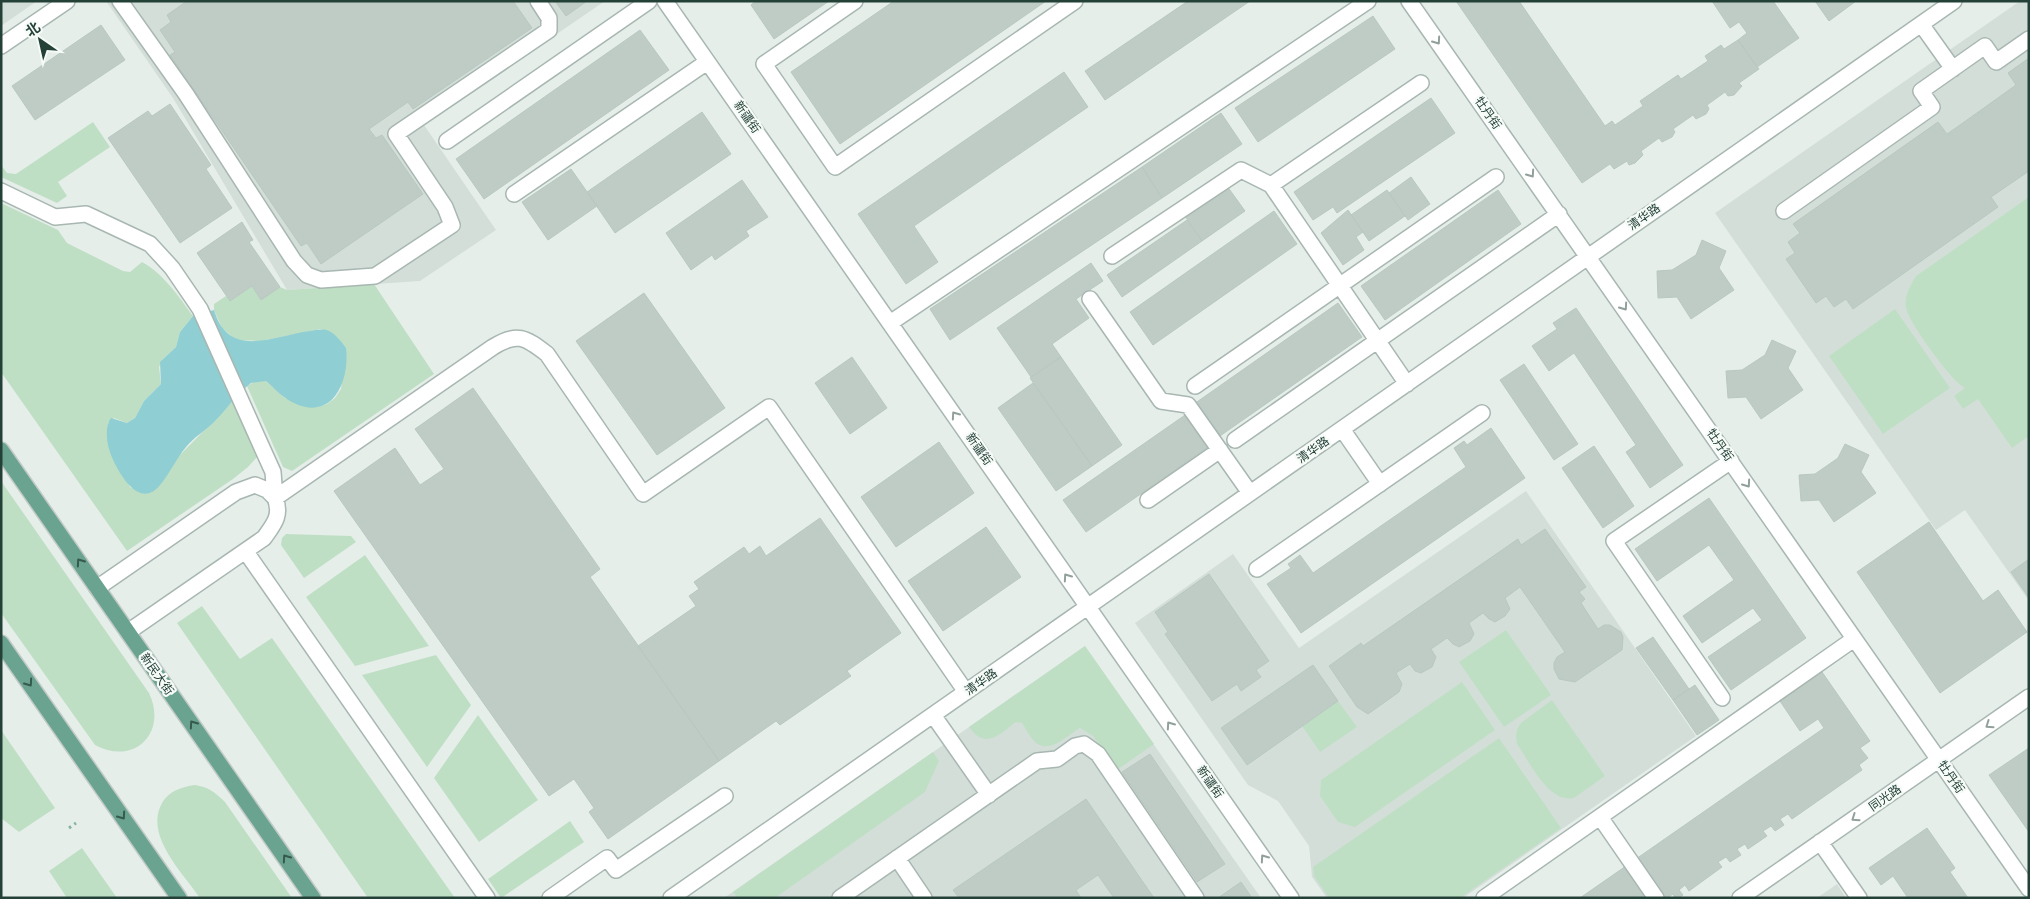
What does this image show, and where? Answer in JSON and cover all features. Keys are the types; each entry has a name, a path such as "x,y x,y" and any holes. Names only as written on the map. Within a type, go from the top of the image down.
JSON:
{"main road":[{"name":"新民大街","path":"1,450 313,898"},
{"path":"1,643 179,898"}],"street":[{"path":"1,46 67,1"},
{"path":"120,1 186,94 294,261 307,275 321,280 375,276 452,225 445,207 396,134 549,30 549,18 538,1"},
{"path":"446,141 649,1"},
{"name":"新疆街","path":"665,1 1292,898"},
{"path":"855,1 764,64 835,167 1075,1"},
{"path":"890,323 1368,1"},
{"name":"牡丹街","path":"1409,1 1589,256 2029,889"},
{"name":"清华路","path":"671,898 1954,1"},
{"path":"1921,24 1952,69"},
{"path":"1784,211 1932,107 1921,92 1952,69 1985,46 1996,62 2029,39"},
{"path":"514,194 708,62"},
{"path":"1271,185 1422,83"},
{"path":"1112,256 1241,170 1271,185 1406,384"},
{"path":"1195,386 1496,177"},
{"path":"1,192 55,217 86,214 150,244 172,268 200,309 273,472 275,498 279,508 277,520 264,538 128,632"},
{"path":"1236,440 1559,214"},
{"path":"1090,299 1161,401 1188,405 1250,493"},
{"path":"275,498 507,339 519,337 533,343 546,354 643,494 769,407 966,692"},
{"path":"1257,569 1482,414"},
{"path":"1342,429 1380,484"},
{"path":"1148,500 1220,450"},
{"path":"1722,698 1614,542 1731,461"},
{"path":"97,588 236,492 255,485 267,490 275,498"},
{"path":"246,552 487,898"},
{"path":"1484,898 1854,639"},
{"name":"同光路","path":"1740,898 2029,697"},
{"path":"933,715 989,795"},
{"path":"840,898 1038,761 1056,758 1074,746 1084,744 1098,754 1196,898"},
{"path":"550,898 608,858 616,870 725,796"},
{"path":"1600,816 1656,898"},
{"path":"1820,842 1859,898"},
{"path":"897,858 924,898"}],"path":[{"path":"69,828 76,823"}],"shaded area":[{"path":"1,1 37,1 1,26"},
{"path":"106,1 605,1 424,125 496,230 420,281 287,290 173,98"},
{"path":"2020,1 2029,1 2029,601 1965,510 1936,530 1715,213"},
{"path":"1526,491 1696,736 1463,898 1327,898 1312,877 1309,846 1278,801 1248,785 1135,623 1233,554 1299,648"},
{"path":"1085,646 1261,898 724,898"},
{"path":"1837,884 1846,898 1817,898"}],"green space":[{"path":"93,122 110,147 58,182 67,196 57,203 1,177 1,165 7,173 16,174"},
{"path":"2029,197 2029,436 2012,448 1978,399 1963,409 1954,396 1965,388 1941,364 1915,326 1906,308 1906,299 1916,276"},
{"path":"1,203 58,230 67,243 123,271 130,272 142,262 164,279 193,316 180,332 176,347 163,359 159,367 161,384 144,401 135,418 127,423 114,418 108,423 111,450 117,465 131,488 181,454 234,400 258,456 233,479 127,551 1,372"},
{"path":"374,284 434,374 292,471 283,467 247,386 256,381 266,381 285,398 318,407 327,404 335,398 341,389 346,348 321,329 261,341 236,340 222,328 214,310 214,304 226,296 230,301 252,286 261,300 280,287 287,290"},
{"path":"1895,309 1950,388 1883,434 1829,356"},
{"path":"1,481 149,693 154,708 154,721 151,733 144,742 134,748 123,751 109,750 95,745 1,613"},
{"path":"286,534 351,536 356,542 304,578 281,545 282,538"},
{"path":"365,555 429,646 355,666 306,597"},
{"path":"202,606 240,659 272,638 455,898 368,898 177,623"},
{"path":"1506,630 1551,695 1504,727 1459,662"},
{"path":"1085,646 1154,744 1117,770 1093,736 1080,728 1053,745 1041,746 1030,736 1022,723 1016,722 998,735 986,739 975,734 969,727"},
{"path":"436,655 471,705 427,767 362,675"},
{"path":"1462,682 1495,730 1355,827 1338,822 1320,796 1321,780"},
{"path":"1552,700 1605,776 1574,798 1556,795 1548,789 1517,744 1516,732 1518,727"},
{"path":"1338,701 1357,727 1320,752 1302,726"},
{"path":"478,715 538,800 479,842 434,778"},
{"path":"1,730 55,808 19,832 1,818"},
{"path":"1499,738 1561,828 1460,898 1329,898 1314,876 1313,867"},
{"path":"933,752 939,761 925,792 775,898 738,898 733,892"},
{"path":"195,785 204,787 218,795 225,802 292,898 200,898 175,865 161,840 158,828 158,815 162,803 168,795 176,790"},
{"path":"570,821 584,842 501,898 488,879"},
{"path":"82,848 117,898 67,898 49,871"}],"water":[{"path":"214,310 221,325 230,335 241,340 267,340 320,330 329,331 346,348 347,360 342,384 336,395 329,402 319,407 308,407 286,399 266,381 251,383 214,422 189,443 160,485 152,492 144,494 130,486 119,471 108,446 107,426 111,418 127,423 135,418 144,401 161,384 160,362 176,347 180,332 193,316"}],"building":[{"path":"187,1 513,1 532,28 413,109 408,102 369,129 376,138 382,135 423,194 321,264 307,243 301,246 170,55 175,52 160,30 171,22 167,15"},
{"path":"555,1 587,1 566,16"},
{"path":"756,1 829,1 774,39 751,5"},
{"path":"894,1 1046,1 840,144 791,72"},
{"path":"1188,1 1250,1 1105,100 1085,71"},
{"path":"1456,1 1519,1 1605,126 1612,121 1615,125 1643,106 1640,101 1678,75 1681,79 1708,61 1705,56 1721,45 1724,49 1738,40 1759,69 1739,83 1742,86 1734,95 1728,96 1725,92 1707,105 1709,109 1706,114 1696,119 1693,115 1673,129 1675,132 1672,137 1662,142 1659,138 1641,151 1643,155 1635,163 1629,165 1627,161 1614,169 1610,164 1582,183"},
{"path":"1712,1 1773,1 1799,38 1757,67 1738,40 1747,33 1739,22 1730,28"},
{"path":"1815,1 1856,1 1829,21"},
{"path":"1373,16 1395,49 1258,142 1235,108"},
{"path":"101,25 125,60 35,120 12,86"},
{"path":"640,30 669,70 484,199 456,159"},
{"path":"2029,58 2029,171 1991,197 1998,207 1853,309 1846,299 1834,307 1826,296 1816,303 1786,259 1795,253 1788,242 1800,233 1793,224 1938,122 1947,134 1960,125 2016,85 2008,73"},
{"path":"1064,72 1088,107 914,226 938,262 906,284 858,214"},
{"path":"1431,98 1455,133 1337,213 1333,207 1313,220 1294,192"},
{"path":"170,104 211,165 206,169 232,208 180,243 108,138 148,111 152,116"},
{"path":"702,112 731,154 615,233 587,192"},
{"path":"1221,113 1242,144 1162,198 1142,167"},
{"path":"1142,167 1162,198 950,340 930,309"},
{"path":"571,169 597,206 548,240 522,202"},
{"path":"1411,177 1430,204 1408,220 1389,193"},
{"path":"742,180 768,217 746,231 749,236 715,260 712,255 691,270 666,233"},
{"path":"1227,186 1245,211 1202,241 1185,216"},
{"path":"1387,190 1405,216 1369,241 1351,215"},
{"path":"1498,190 1521,224 1385,320 1361,286"},
{"path":"1348,210 1363,232 1356,237 1364,250 1343,265 1321,233"},
{"path":"1274,211 1297,244 1153,345 1130,312"},
{"path":"1187,220 1202,241 1122,297 1107,275"},
{"path":"242,222 253,240 249,242 280,287 261,300 252,286 230,301 197,253"},
{"path":"1702,240 1726,251 1719,268 1734,290 1691,319 1677,297 1658,298 1657,271 1672,270 1696,255"},
{"path":"1091,263 1103,281 1076,299 1089,318 1052,344 1061,357 1031,377 997,328"},
{"path":"644,293 725,408 657,455 576,341"},
{"path":"1338,303 1362,337 1217,438 1194,404"},
{"path":"1576,308 1683,465 1650,488 1626,452 1636,445 1574,353 1549,371 1532,346 1557,329 1553,323"},
{"path":"1772,340 1796,351 1788,368 1803,390 1761,419 1746,397 1728,398 1726,371 1742,370 1765,355"},
{"path":"852,357 887,408 850,434 815,383"},
{"path":"1061,357 1122,445 1092,466 1030,378"},
{"path":"1524,364 1578,444 1554,460 1500,380"},
{"path":"1033,383 1092,466 1056,491 998,408"},
{"path":"473,388 600,569 590,577 719,761 608,839 589,812 594,808 574,779 549,796 334,491 395,448 420,485 444,469 415,429"},
{"path":"1188,413 1211,445 1086,532 1063,500"},
{"path":"1491,428 1525,478 1301,633 1267,584 1291,568 1288,564 1300,555 1313,573 1466,467 1454,448 1464,441 1467,445"},
{"path":"939,442 974,493 896,547 861,497"},
{"path":"1845,444 1869,455 1861,472 1876,493 1834,522 1819,500 1801,501 1799,475 1815,474 1838,458"},
{"path":"1594,446 1634,506 1603,528 1562,468"},
{"path":"1709,498 1806,638 1731,690 1708,657 1762,620 1753,608 1702,643 1683,616 1734,580 1709,545 1657,581 1635,549"},
{"path":"820,518 901,633 847,671 851,676 780,725 776,721 719,761 638,646 696,606 689,596 699,589 694,582 744,547 749,554 760,546 766,556"},
{"path":"1929,522 1983,601 1998,590 2027,632 1940,693 1857,572"},
{"path":"986,527 1021,577 943,631 908,581"},
{"path":"1545,529 1586,587 1579,592 1585,599 1581,603 1598,629 1604,625 1610,625 1621,632 1623,637 1622,650 1575,682 1559,679 1554,669 1554,663 1557,657 1565,652 1520,587 1505,598 1510,609 1505,616 1495,622 1483,613 1469,623 1474,634 1470,641 1459,647 1447,638 1431,649 1436,657 1432,667 1421,673 1415,671 1410,664 1396,673 1402,684 1399,692 1368,714 1357,707 1329,666 1361,643 1363,646 1518,539 1521,545"},
{"path":"2029,559 2029,598 2011,572"},
{"path":"1209,574 1269,661 1256,670 1261,677 1241,691 1237,684 1212,701 1165,634 1168,632 1155,612"},
{"path":"1653,637 1689,689 1673,700 1636,648"},
{"path":"1313,665 1338,701 1247,765 1221,728"},
{"path":"1822,672 1870,741 1860,748 1868,758 1859,765 1862,770 1792,819 1788,814 1780,819 1784,825 1775,831 1771,826 1763,831 1767,836 1748,849 1745,844 1737,849 1741,855 1730,862 1726,857 1718,862 1722,867 1689,891 1685,885 1679,890 1683,895 1678,898 1675,898 1673,894 1667,898 1580,898 1824,728 1818,719 1800,731 1780,701"},
{"path":"1695,685 1719,720 1697,735 1673,700"},
{"path":"2029,748 2029,832 1989,775"},
{"path":"1150,754 1225,864 1197,882 1122,772"},
{"path":"1086,799 1154,898 1114,898 1098,875 1076,890 1081,898 959,898 953,890"},
{"path":"1927,828 1955,868 1950,872 1968,898 1908,898 1893,876 1881,885 1869,868"},
{"path":"1241,882 1252,898 1218,898"}]}
